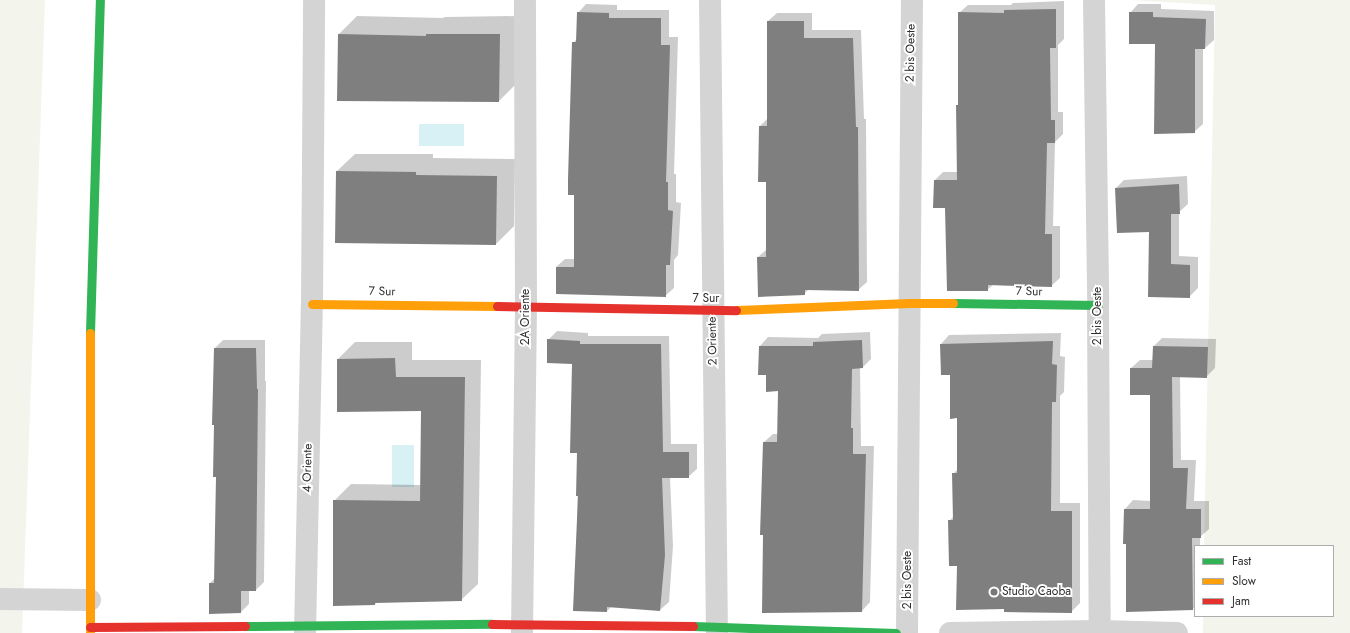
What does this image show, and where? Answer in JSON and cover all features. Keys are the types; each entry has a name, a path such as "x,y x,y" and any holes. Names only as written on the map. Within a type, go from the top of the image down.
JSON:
{"street":[{"path":"100,0 90,302 90,630 522,628 896,633"},
{"name":"4 Oriente","path":"305,630 312,304 314,0"},
{"name":"2A Oriente","path":"522,628 526,306 524,0"},
{"name":"2 Oriente","path":"710,0 717,630"},
{"name":"2 bis Oeste","path":"907,633 912,0"},
{"name":"2 bis Oeste","path":"1094,0 1100,632"},
{"name":"7 Sur","path":"312,304 526,306 713,311 909,302 1098,304"},
{"path":"0,599 90,600"},
{"path":"950,633 1177,633"}],"shaded area":[{"path":"0,0 45,0 22,633 0,633"},
{"path":"1131,0 1350,0 1350,633 1203,633 1203,617 1334,617 1334,545 1204,545 1215,5"}],"water":[{"path":"419,124 464,124 464,146 419,146"},
{"path":"392,445 414,445 414,487 392,487"}],"building":[{"path":"1056,9 1056,48 1050,48 1051,120 1055,120 1055,143 1047,143 1045,234 1052,234 1052,287 988,285 988,291 947,291 945,208 933,208 934,180 957,180 956,105 958,105 958,12 1004,13 1004,10"},
{"path":"577,12 609,13 609,18 661,18 661,45 670,45 666,182 668,182 668,210 673,211 670,265 666,265 666,297 556,294 556,267 574,267 574,195 568,195 568,179 572,42 576,42"},
{"path":"1129,12 1153,12 1153,17 1206,19 1205,49 1195,49 1195,133 1154,134 1155,44 1129,44"},
{"path":"767,21 804,21 804,38 853,38 856,127 858,127 859,291 805,290 805,295 758,297 757,257 766,257 766,182 758,182 759,126 767,126"},
{"path":"338,34 426,36 426,34 500,34 499,102 337,101"},
{"path":"336,171 416,172 416,175 497,176 496,245 335,243"},
{"path":"1179,184 1180,214 1171,214 1171,264 1190,265 1190,298 1148,297 1149,232 1117,233 1115,188"},
{"path":"547,339 580,341 580,344 661,344 663,452 689,452 689,478 662,478 665,555 660,611 607,607 607,612 573,611 578,496 576,496 577,453 570,453 572,364 547,363"},
{"path":"862,340 863,368 852,369 851,428 853,428 853,454 866,454 862,612 762,613 763,535 760,535 763,442 777,442 778,391 766,392 766,375 758,375 759,346 813,346 813,342"},
{"path":"1053,341 1052,364 1057,365 1056,402 1052,402 1051,511 1072,511 1072,613 1004,612 1004,609 956,610 957,566 949,566 948,520 953,520 952,473 957,473 957,418 950,419 950,375 941,375 940,344"},
{"path":"1153,346 1208,347 1207,378 1172,377 1173,468 1188,468 1186,509 1201,509 1201,538 1192,538 1193,610 1126,612 1126,544 1123,544 1124,509 1150,509 1150,395 1130,395 1130,368 1152,368"},
{"path":"214,348 256,348 258,389 256,591 241,591 241,613 209,614 209,583 214,583 216,477 213,477 214,425 212,425"},
{"path":"395,358 396,377 465,377 462,601 375,603 375,605 333,606 333,500 420,501 421,411 337,412 337,359"}],"traffic: fast":[{"path":"90,333 100,0"},
{"path":"953,303 1098,305"},
{"path":"245,626 492,624"},
{"path":"693,626 896,633"}],"traffic: slow":[{"path":"736,310 909,303 953,303"},
{"path":"312,304 497,306"},
{"path":"90,333 90,633"}],"traffic: jam":[{"path":"497,306 736,310"},
{"path":"492,624 693,626"},
{"path":"90,627 245,626"}],"place":[{"name":"Studio Caoba","path":"994,592"}]}
